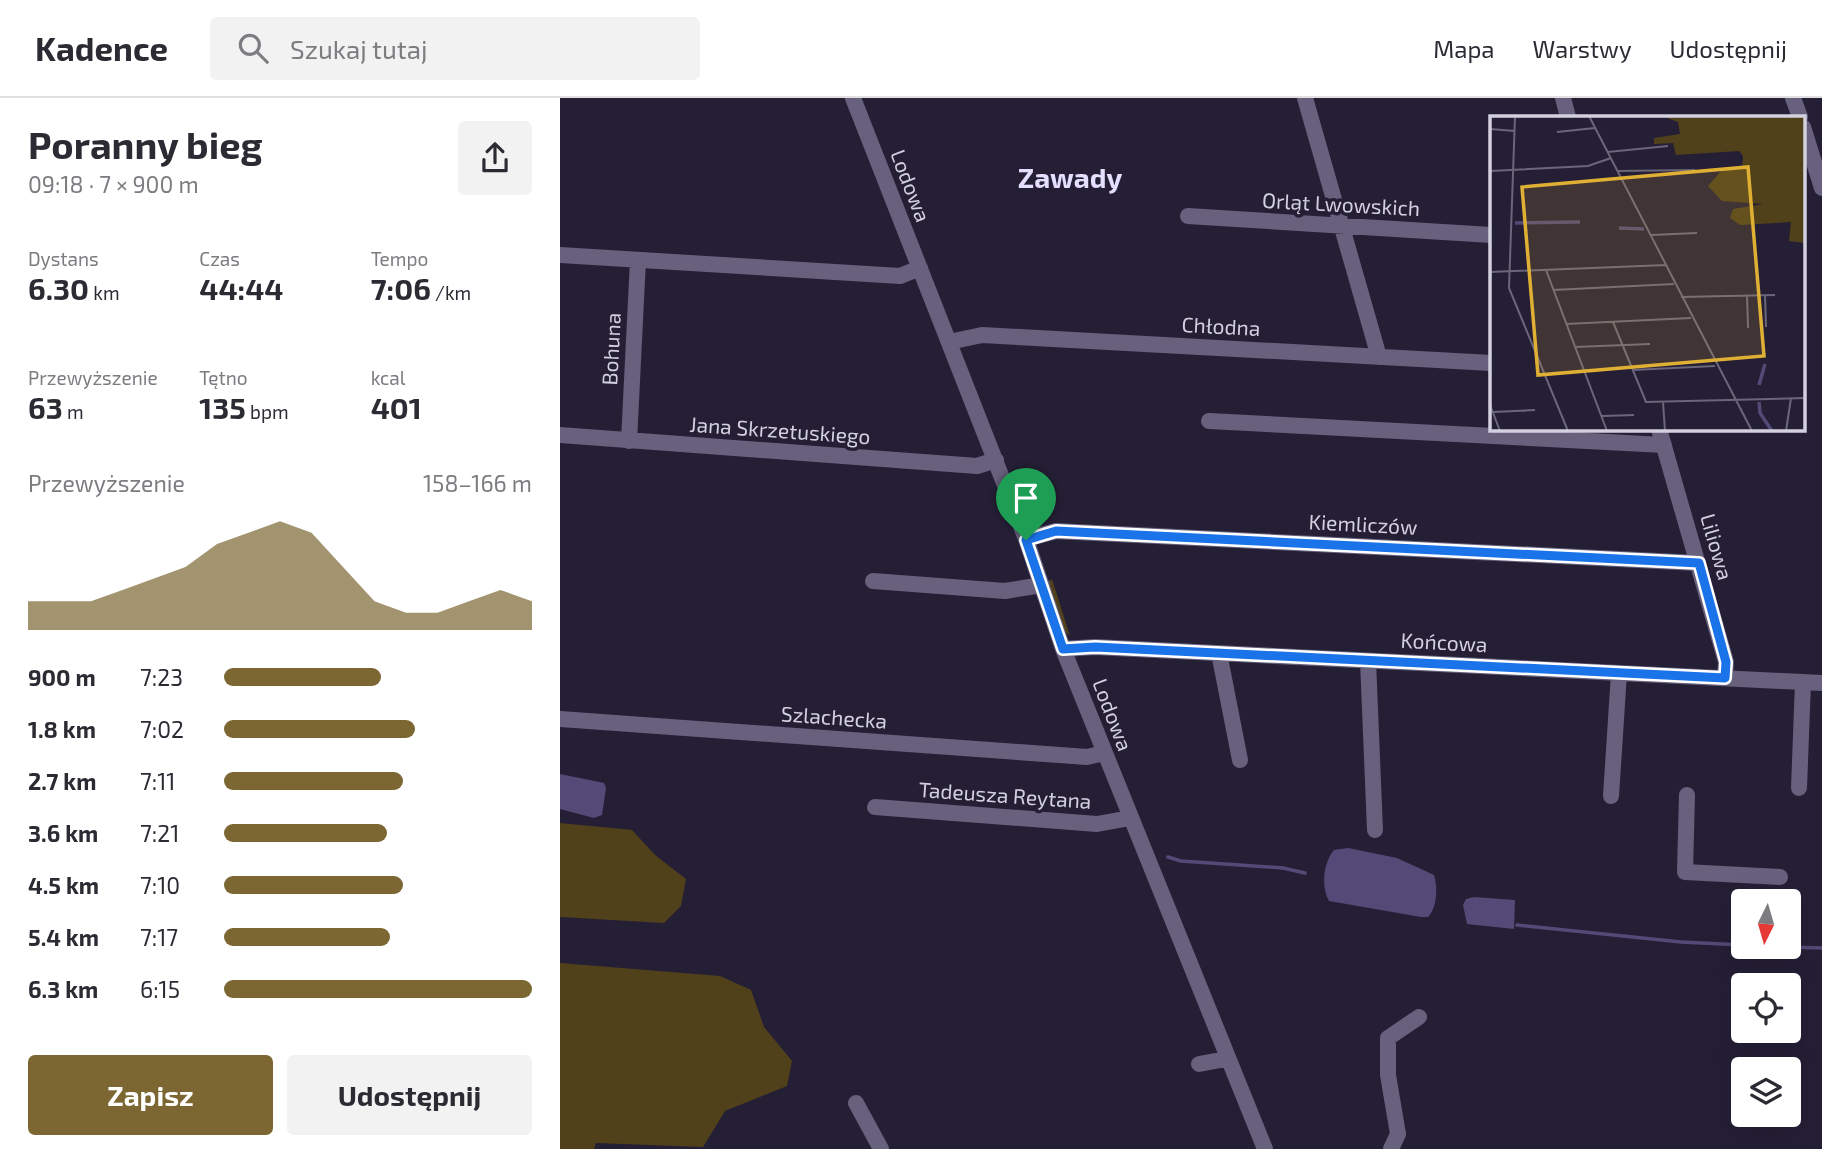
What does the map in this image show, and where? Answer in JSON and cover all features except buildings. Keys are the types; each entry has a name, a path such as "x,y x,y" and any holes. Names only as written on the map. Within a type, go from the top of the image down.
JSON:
{"street":[{"name":"Lodowa","path":"853,98 996,460 1063,649 1226,1059 1265,1149"},
{"path":"1305,98 1379,356"},
{"path":"1563,98 1568,116"},
{"path":"1794,98 1800,116"},
{"path":"1804,130 1822,188"},
{"name":"Orląt Lwowskich","path":"1188,216 1490,235"},
{"path":"560,255 900,276 920,268"},
{"name":"Bohuna","path":"629,441 638,260"},
{"name":"Chłodna","path":"949,342 982,335 1490,363"},
{"path":"1209,421 1664,445"},
{"name":"Liliowa","path":"1659,430 1726,662 1725,678"},
{"name":"Jana Skrzetuskiego","path":"560,435 977,466 996,460"},
{"name":"Kiemliczów","path":"1026,540 1056,531 1699,563"},
{"path":"873,581 1005,591 1042,585"},
{"name":"Końcowa","path":"1063,649 1095,647 1822,683"},
{"path":"1219,653 1240,760"},
{"path":"1368,661 1375,830"},
{"path":"1611,796 1619,673"},
{"path":"1799,788 1803,682"},
{"name":"Szlachecka","path":"560,719 1087,757 1104,753"},
{"path":"1687,795 1685,872 1780,877"},
{"name":"Tadeusza Reytana","path":"876,807 1097,824 1130,818"},
{"path":"1391,1149 1398,1135 1388,1075 1388,1038 1419,1017"},
{"path":"1199,1064 1226,1059"},
{"path":"856,1103 881,1149"}],"shaded area":[{"path":"1052,579 1070,636 1064,630 1049,582"},
{"path":"560,774 604,783 606,788 602,815 594,818 560,809"},
{"path":"560,823 632,830 655,855 686,879 681,906 664,923 560,917"},
{"path":"1348,848 1397,858 1434,875 1436,898 1428,917 1329,901 1324,882 1327,861 1334,850"},
{"path":"1474,897 1515,900 1514,929 1467,924 1463,905 1466,899"},
{"path":"560,963 720,976 751,990 764,1027 792,1061 787,1086 725,1111 703,1147 596,1143 594,1149 560,1149"}],"waterway":[{"path":"1168,857 1181,861 1283,868 1305,873"},
{"path":"1517,925 1681,942 1731,944"},
{"path":"1801,947 1822,948"}],"district":[{"name":"Zawady","path":"1070,178"}],"route":[{"path":"1056,531 1699,563 1726,662 1725,678 1095,647 1063,649 1026,540 1056,531"}]}
